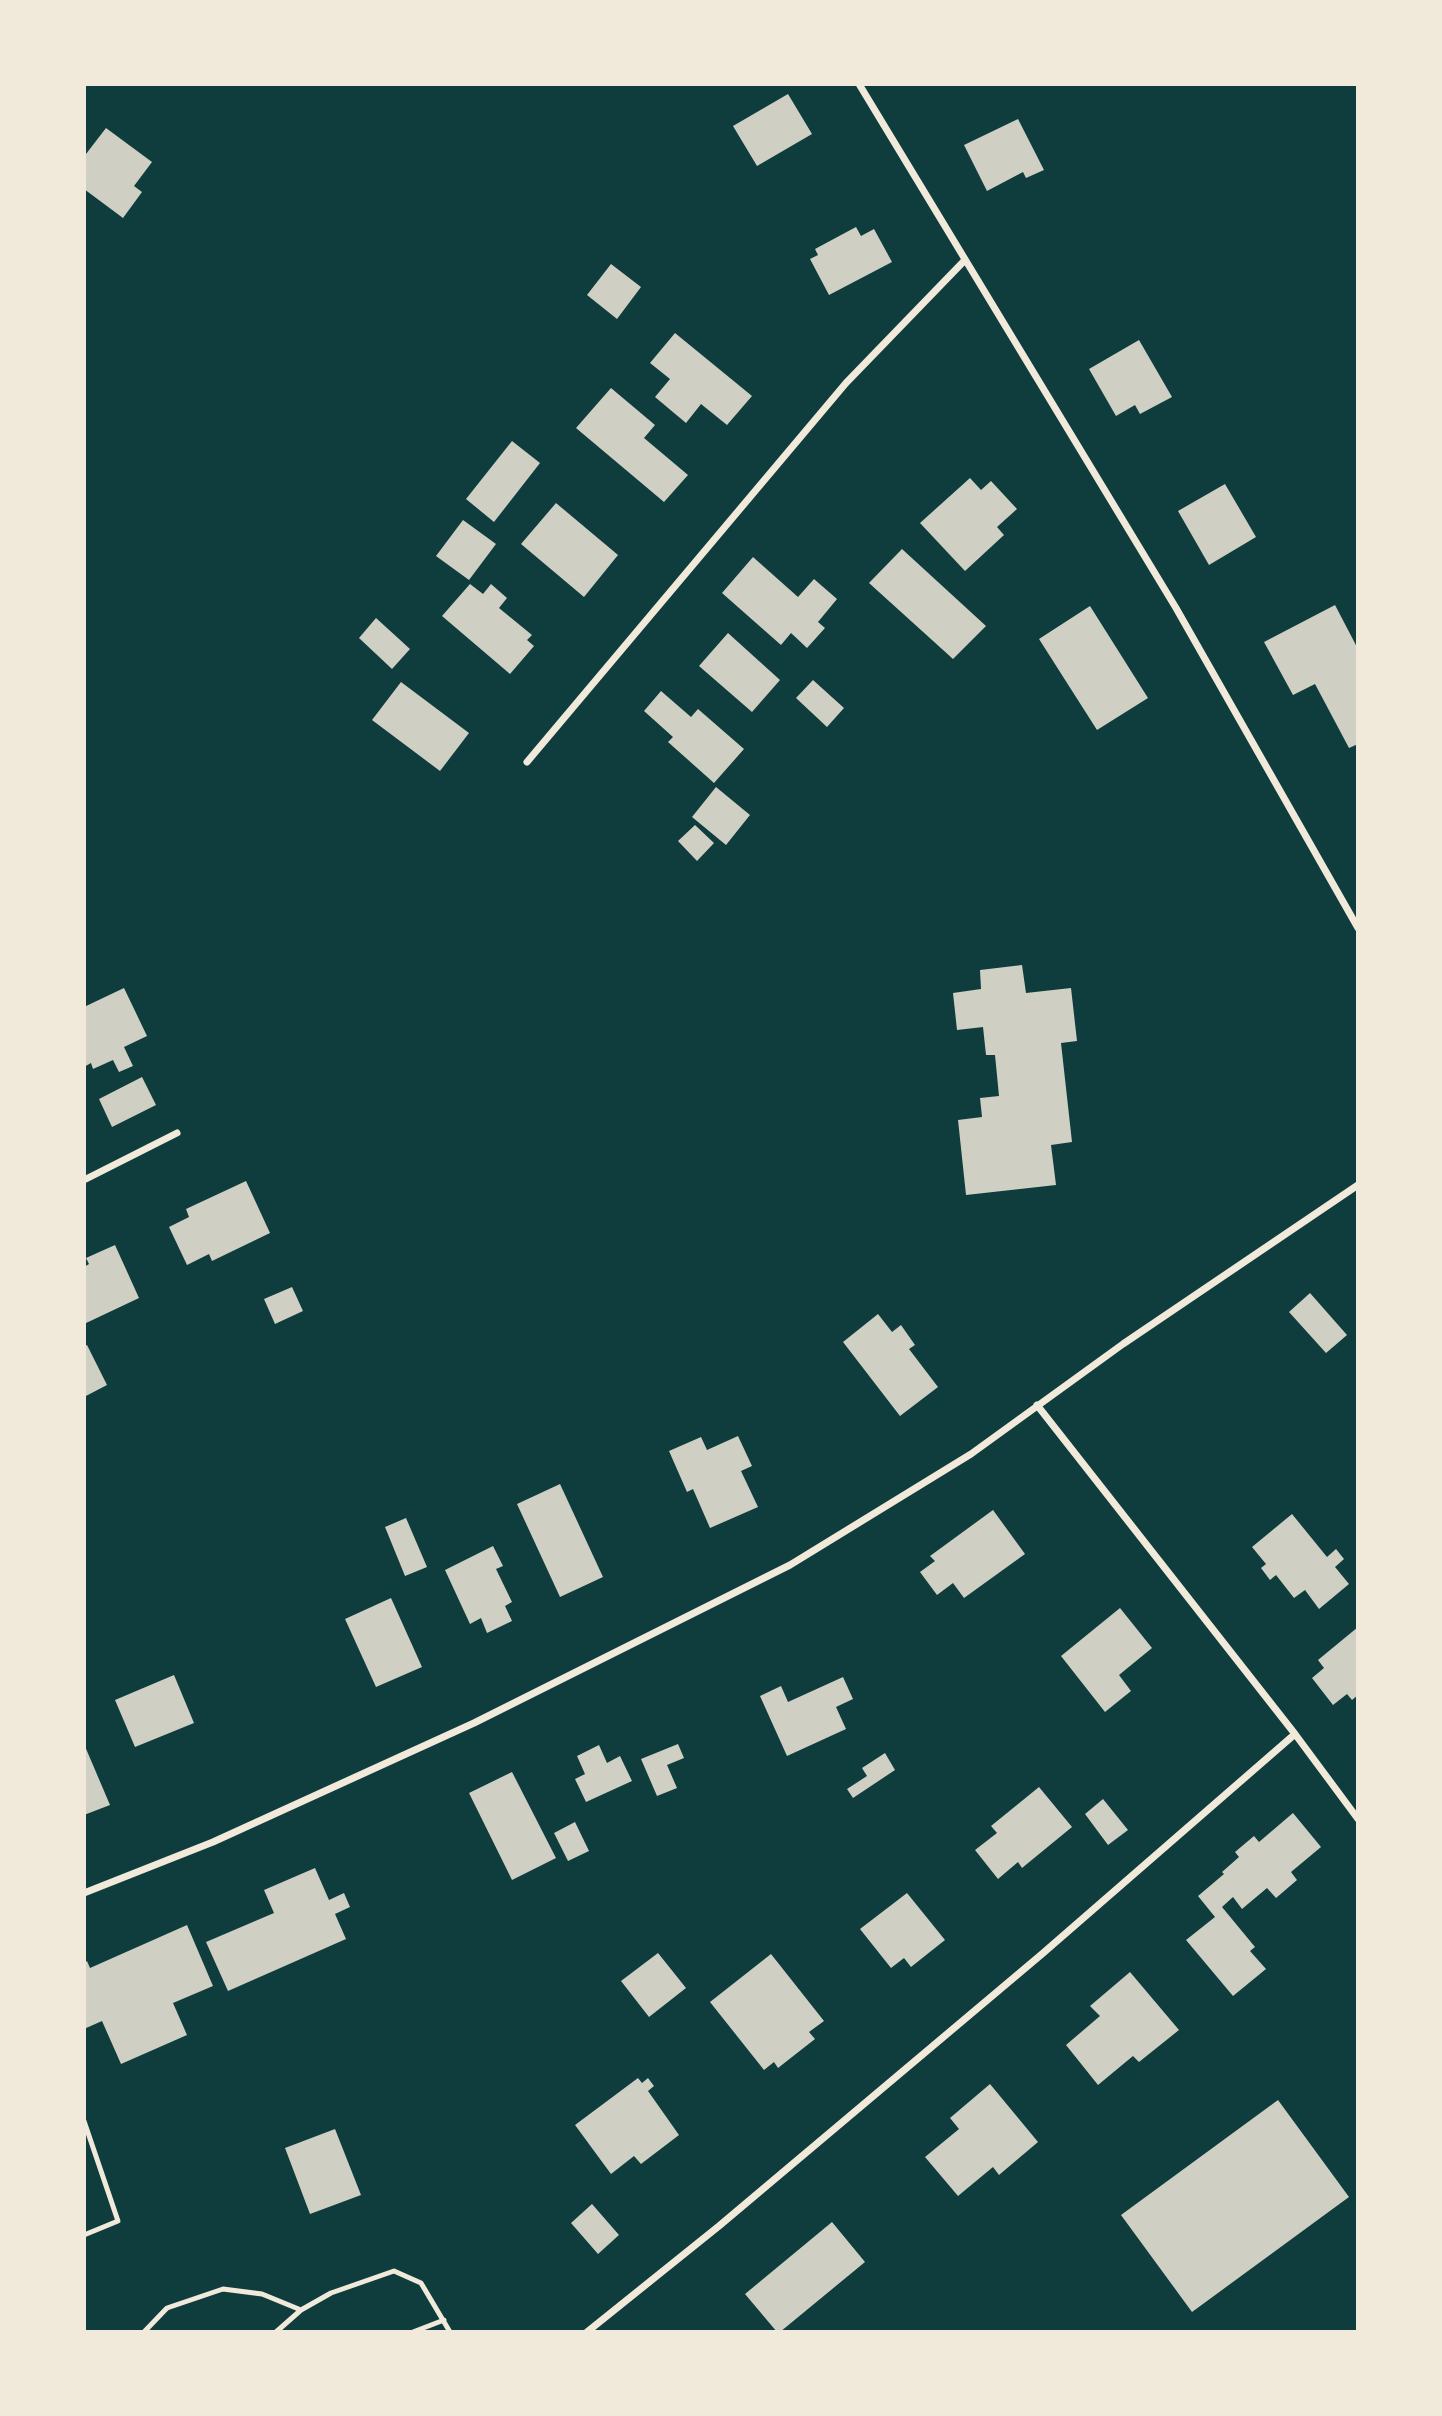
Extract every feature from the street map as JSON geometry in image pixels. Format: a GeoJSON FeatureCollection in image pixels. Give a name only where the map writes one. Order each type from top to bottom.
{"type":"FeatureCollection","features":[{"type":"Feature","properties":{"kind":"street"},"geometry":{"type":"LineString","coordinates":[[859,84],[1176,608],[1358,928]]}},
{"type":"Feature","properties":{"kind":"street"},"geometry":{"type":"LineString","coordinates":[[527,762],[846,383],[965,260]]}},
{"type":"Feature","properties":{"kind":"street"},"geometry":{"type":"LineString","coordinates":[[84,1180],[177,1133]]}},
{"type":"Feature","properties":{"kind":"street"},"geometry":{"type":"LineString","coordinates":[[84,1893],[213,1842],[474,1723],[790,1565],[971,1454],[1223,1275],[1358,1185]]}},
{"type":"Feature","properties":{"kind":"street"},"geometry":{"type":"LineString","coordinates":[[1037,1405],[1295,1734],[1358,1819]]}},
{"type":"Feature","properties":{"kind":"street"},"geometry":{"type":"LineString","coordinates":[[587,2332],[719,2226],[1031,1963],[1295,1734]]}},
{"type":"Feature","properties":{"kind":"lane"},"geometry":{"type":"LineString","coordinates":[[84,2121],[118,2221],[84,2235]]}},
{"type":"Feature","properties":{"kind":"lane"},"geometry":{"type":"LineString","coordinates":[[276,2332],[301,2310],[331,2293],[394,2271],[421,2283],[450,2332]]}},
{"type":"Feature","properties":{"kind":"lane"},"geometry":{"type":"LineString","coordinates":[[144,2332],[167,2308],[223,2289],[262,2294],[301,2310]]}},
{"type":"Feature","properties":{"kind":"lane"},"geometry":{"type":"LineString","coordinates":[[413,2332],[444,2320]]}},
{"type":"Feature","properties":{"kind":"building"},"geometry":{"type":"Polygon","coordinates":[[[788,94],[812,134],[757,166],[733,126],[788,94]]]}},
{"type":"Feature","properties":{"kind":"building"},"geometry":{"type":"Polygon","coordinates":[[[1018,119],[1044,170],[1026,178],[1023,172],[987,191],[964,145],[1018,119]]]}},
{"type":"Feature","properties":{"kind":"building"},"geometry":{"type":"Polygon","coordinates":[[[106,128],[152,162],[134,186],[142,192],[123,218],[84,189],[84,153],[86,154],[106,128]]]}},
{"type":"Feature","properties":{"kind":"building"},"geometry":{"type":"Polygon","coordinates":[[[856,227],[861,236],[874,229],[892,262],[829,295],[810,259],[818,255],[815,249],[856,227]]]}},
{"type":"Feature","properties":{"kind":"building"},"geometry":{"type":"Polygon","coordinates":[[[611,264],[641,287],[617,319],[587,295],[611,264]]]}},
{"type":"Feature","properties":{"kind":"building"},"geometry":{"type":"Polygon","coordinates":[[[675,333],[752,396],[727,425],[701,404],[686,423],[655,397],[670,379],[650,363],[675,333]]]}},
{"type":"Feature","properties":{"kind":"building"},"geometry":{"type":"Polygon","coordinates":[[[1139,340],[1172,397],[1140,414],[1135,405],[1116,416],[1089,369],[1139,340]]]}},
{"type":"Feature","properties":{"kind":"building"},"geometry":{"type":"Polygon","coordinates":[[[611,388],[655,425],[644,438],[688,475],[664,502],[576,428],[611,388]]]}},
{"type":"Feature","properties":{"kind":"building"},"geometry":{"type":"Polygon","coordinates":[[[512,441],[540,463],[494,522],[466,499],[512,441]]]}},
{"type":"Feature","properties":{"kind":"building"},"geometry":{"type":"Polygon","coordinates":[[[970,478],[981,490],[991,481],[1017,509],[997,527],[1004,535],[965,571],[920,523],[970,478]]]}},
{"type":"Feature","properties":{"kind":"building"},"geometry":{"type":"Polygon","coordinates":[[[1225,484],[1256,537],[1209,565],[1178,511],[1225,484]]]}},
{"type":"Feature","properties":{"kind":"building"},"geometry":{"type":"Polygon","coordinates":[[[556,503],[618,555],[584,597],[521,544],[556,503]]]}},
{"type":"Feature","properties":{"kind":"building"},"geometry":{"type":"Polygon","coordinates":[[[463,520],[496,544],[469,580],[436,556],[463,520]]]}},
{"type":"Feature","properties":{"kind":"building"},"geometry":{"type":"Polygon","coordinates":[[[902,549],[986,626],[953,659],[869,583],[902,549]]]}},
{"type":"Feature","properties":{"kind":"building"},"geometry":{"type":"Polygon","coordinates":[[[753,557],[798,597],[814,579],[837,599],[818,622],[825,628],[807,648],[791,633],[781,645],[722,593],[753,557]]]}},
{"type":"Feature","properties":{"kind":"building"},"geometry":{"type":"Polygon","coordinates":[[[470,584],[483,594],[491,584],[507,598],[499,608],[532,635],[527,640],[534,646],[510,674],[442,616],[470,584]]]}},
{"type":"Feature","properties":{"kind":"building"},"geometry":{"type":"Polygon","coordinates":[[[1335,605],[1358,649],[1358,744],[1349,748],[1315,684],[1293,695],[1264,642],[1335,605]]]}},
{"type":"Feature","properties":{"kind":"building"},"geometry":{"type":"Polygon","coordinates":[[[1090,606],[1148,698],[1097,730],[1039,639],[1090,606]]]}},
{"type":"Feature","properties":{"kind":"building"},"geometry":{"type":"Polygon","coordinates":[[[376,618],[410,649],[392,669],[359,638],[376,618]]]}},
{"type":"Feature","properties":{"kind":"building"},"geometry":{"type":"Polygon","coordinates":[[[728,633],[780,680],[752,712],[699,666],[728,633]]]}},
{"type":"Feature","properties":{"kind":"building"},"geometry":{"type":"Polygon","coordinates":[[[813,680],[844,708],[827,727],[796,698],[813,680]]]}},
{"type":"Feature","properties":{"kind":"building"},"geometry":{"type":"Polygon","coordinates":[[[401,682],[469,733],[440,771],[372,720],[401,682]]]}},
{"type":"Feature","properties":{"kind":"building"},"geometry":{"type":"Polygon","coordinates":[[[661,691],[691,717],[698,709],[744,749],[714,783],[668,742],[673,737],[644,711],[661,691]]]}},
{"type":"Feature","properties":{"kind":"building"},"geometry":{"type":"Polygon","coordinates":[[[716,787],[750,815],[726,845],[692,817],[716,787]]]}},
{"type":"Feature","properties":{"kind":"building"},"geometry":{"type":"Polygon","coordinates":[[[695,825],[714,843],[697,861],[678,841],[695,825]]]}},
{"type":"Feature","properties":{"kind":"building"},"geometry":{"type":"Polygon","coordinates":[[[1022,965],[1026,993],[1071,988],[1077,1041],[1061,1043],[1072,1142],[1051,1145],[1056,1185],[966,1195],[958,1120],[982,1117],[980,1098],[999,1096],[995,1055],[986,1055],[983,1027],[957,1030],[953,993],[981,989],[980,970],[1022,965]]]}},
{"type":"Feature","properties":{"kind":"building"},"geometry":{"type":"Polygon","coordinates":[[[124,988],[147,1036],[124,1047],[133,1066],[119,1072],[113,1060],[93,1069],[91,1063],[84,1067],[84,1007],[124,988]]]}},
{"type":"Feature","properties":{"kind":"building"},"geometry":{"type":"Polygon","coordinates":[[[142,1077],[156,1105],[112,1127],[99,1099],[142,1077]]]}},
{"type":"Feature","properties":{"kind":"building"},"geometry":{"type":"Polygon","coordinates":[[[246,1181],[270,1233],[212,1261],[209,1254],[187,1265],[169,1227],[189,1217],[186,1209],[246,1181]]]}},
{"type":"Feature","properties":{"kind":"building"},"geometry":{"type":"Polygon","coordinates":[[[115,1245],[139,1298],[84,1324],[84,1267],[89,1264],[86,1258],[115,1245]]]}},
{"type":"Feature","properties":{"kind":"building"},"geometry":{"type":"Polygon","coordinates":[[[292,1287],[303,1311],[275,1324],[264,1299],[292,1287]]]}},
{"type":"Feature","properties":{"kind":"building"},"geometry":{"type":"Polygon","coordinates":[[[1310,1293],[1347,1335],[1326,1353],[1289,1312],[1310,1293]]]}},
{"type":"Feature","properties":{"kind":"building"},"geometry":{"type":"Polygon","coordinates":[[[878,1314],[892,1332],[901,1325],[915,1345],[909,1349],[938,1387],[900,1416],[843,1342],[878,1314]]]}},
{"type":"Feature","properties":{"kind":"building"},"geometry":{"type":"Polygon","coordinates":[[[87,1345],[107,1385],[84,1397],[84,1346],[87,1345]]]}},
{"type":"Feature","properties":{"kind":"building"},"geometry":{"type":"Polygon","coordinates":[[[738,1436],[752,1466],[741,1471],[758,1507],[710,1528],[693,1489],[687,1492],[669,1451],[701,1437],[707,1450],[738,1436]]]}},
{"type":"Feature","properties":{"kind":"building"},"geometry":{"type":"Polygon","coordinates":[[[560,1484],[603,1577],[560,1597],[517,1504],[560,1484]]]}},
{"type":"Feature","properties":{"kind":"building"},"geometry":{"type":"Polygon","coordinates":[[[993,1510],[1025,1554],[964,1598],[953,1583],[937,1595],[920,1572],[935,1561],[930,1556],[993,1510]]]}},
{"type":"Feature","properties":{"kind":"building"},"geometry":{"type":"Polygon","coordinates":[[[1292,1514],[1327,1557],[1336,1549],[1344,1559],[1335,1567],[1349,1584],[1319,1609],[1305,1590],[1294,1598],[1276,1575],[1270,1580],[1261,1568],[1266,1564],[1252,1547],[1292,1514]]]}},
{"type":"Feature","properties":{"kind":"building"},"geometry":{"type":"Polygon","coordinates":[[[406,1518],[427,1567],[405,1576],[385,1527],[406,1518]]]}},
{"type":"Feature","properties":{"kind":"building"},"geometry":{"type":"Polygon","coordinates":[[[493,1546],[503,1566],[496,1569],[512,1602],[505,1606],[512,1621],[487,1633],[481,1618],[470,1624],[445,1570],[493,1546]]]}},
{"type":"Feature","properties":{"kind":"building"},"geometry":{"type":"Polygon","coordinates":[[[391,1598],[422,1667],[376,1687],[345,1619],[391,1598]]]}},
{"type":"Feature","properties":{"kind":"building"},"geometry":{"type":"Polygon","coordinates":[[[1120,1608],[1152,1648],[1119,1675],[1131,1691],[1105,1712],[1061,1656],[1120,1608]]]}},
{"type":"Feature","properties":{"kind":"building"},"geometry":{"type":"Polygon","coordinates":[[[1358,1627],[1358,1695],[1352,1700],[1347,1694],[1333,1705],[1312,1678],[1324,1668],[1318,1660],[1358,1627]]]}},
{"type":"Feature","properties":{"kind":"building"},"geometry":{"type":"Polygon","coordinates":[[[174,1675],[194,1723],[135,1747],[115,1700],[174,1675]]]}},
{"type":"Feature","properties":{"kind":"building"},"geometry":{"type":"Polygon","coordinates":[[[843,1677],[853,1699],[836,1707],[846,1729],[787,1756],[760,1696],[781,1686],[788,1702],[843,1677]]]}},
{"type":"Feature","properties":{"kind":"building"},"geometry":{"type":"Polygon","coordinates":[[[84,1744],[110,1805],[84,1815],[84,1744]]]}},
{"type":"Feature","properties":{"kind":"building"},"geometry":{"type":"Polygon","coordinates":[[[678,1744],[684,1758],[667,1765],[677,1788],[657,1796],[641,1759],[678,1744]]]}},
{"type":"Feature","properties":{"kind":"building"},"geometry":{"type":"Polygon","coordinates":[[[599,1745],[607,1763],[620,1756],[632,1781],[586,1802],[575,1779],[585,1774],[577,1756],[599,1745]]]}},
{"type":"Feature","properties":{"kind":"building"},"geometry":{"type":"Polygon","coordinates":[[[885,1753],[895,1770],[853,1798],[847,1789],[867,1776],[862,1768],[885,1753]]]}},
{"type":"Feature","properties":{"kind":"building"},"geometry":{"type":"Polygon","coordinates":[[[512,1772],[556,1858],[512,1880],[469,1793],[512,1772]]]}},
{"type":"Feature","properties":{"kind":"building"},"geometry":{"type":"Polygon","coordinates":[[[1039,1787],[1072,1827],[1022,1868],[1018,1862],[998,1879],[975,1850],[997,1833],[991,1826],[1039,1787]]]}},
{"type":"Feature","properties":{"kind":"building"},"geometry":{"type":"Polygon","coordinates":[[[1103,1799],[1128,1830],[1108,1845],[1085,1814],[1103,1799]]]}},
{"type":"Feature","properties":{"kind":"building"},"geometry":{"type":"Polygon","coordinates":[[[1293,1813],[1321,1847],[1291,1872],[1297,1880],[1276,1898],[1267,1888],[1242,1909],[1233,1897],[1222,1907],[1255,1947],[1250,1951],[1266,1969],[1233,1996],[1186,1940],[1215,1917],[1198,1896],[1239,1857],[1235,1852],[1254,1836],[1259,1842],[1293,1813]]]}},
{"type":"Feature","properties":{"kind":"building"},"geometry":{"type":"Polygon","coordinates":[[[575,1822],[589,1851],[568,1861],[554,1833],[575,1822]]]}},
{"type":"Feature","properties":{"kind":"building"},"geometry":{"type":"Polygon","coordinates":[[[315,1868],[329,1900],[344,1893],[350,1907],[335,1914],[346,1939],[228,1991],[206,1942],[274,1913],[264,1890],[315,1868]]]}},
{"type":"Feature","properties":{"kind":"building"},"geometry":{"type":"Polygon","coordinates":[[[907,1893],[945,1940],[911,1967],[904,1958],[891,1968],[860,1929],[907,1893]]]}},
{"type":"Feature","properties":{"kind":"building"},"geometry":{"type":"Polygon","coordinates":[[[187,1925],[213,1986],[173,2003],[187,2035],[121,2064],[102,2021],[84,2029],[84,1963],[87,1961],[90,1968],[187,1925]]]}},
{"type":"Feature","properties":{"kind":"building"},"geometry":{"type":"Polygon","coordinates":[[[658,1953],[686,1988],[649,2017],[621,1981],[658,1953]]]}},
{"type":"Feature","properties":{"kind":"building"},"geometry":{"type":"Polygon","coordinates":[[[771,1954],[824,2021],[809,2032],[815,2039],[778,2068],[774,2062],[764,2070],[710,2002],[771,1954]]]}},
{"type":"Feature","properties":{"kind":"building"},"geometry":{"type":"Polygon","coordinates":[[[1130,1972],[1179,2030],[1139,2062],[1133,2056],[1098,2085],[1066,2045],[1100,2016],[1090,2006],[1130,1972]]]}},
{"type":"Feature","properties":{"kind":"building"},"geometry":{"type":"Polygon","coordinates":[[[638,2078],[642,2083],[648,2078],[654,2086],[648,2091],[679,2135],[641,2164],[634,2156],[611,2174],[575,2125],[638,2078]]]}},
{"type":"Feature","properties":{"kind":"building"},"geometry":{"type":"Polygon","coordinates":[[[990,2084],[1038,2142],[999,2175],[993,2167],[958,2196],[925,2157],[959,2129],[950,2118],[990,2084]]]}},
{"type":"Feature","properties":{"kind":"building"},"geometry":{"type":"Polygon","coordinates":[[[1278,2100],[1349,2197],[1192,2312],[1121,2215],[1278,2100]]]}},
{"type":"Feature","properties":{"kind":"building"},"geometry":{"type":"Polygon","coordinates":[[[335,2129],[361,2195],[310,2214],[285,2148],[335,2129]]]}},
{"type":"Feature","properties":{"kind":"building"},"geometry":{"type":"Polygon","coordinates":[[[592,2204],[619,2235],[598,2254],[571,2223],[592,2204]]]}},
{"type":"Feature","properties":{"kind":"building"},"geometry":{"type":"Polygon","coordinates":[[[832,2222],[865,2262],[777,2332],[745,2294],[832,2222]]]}}]}
